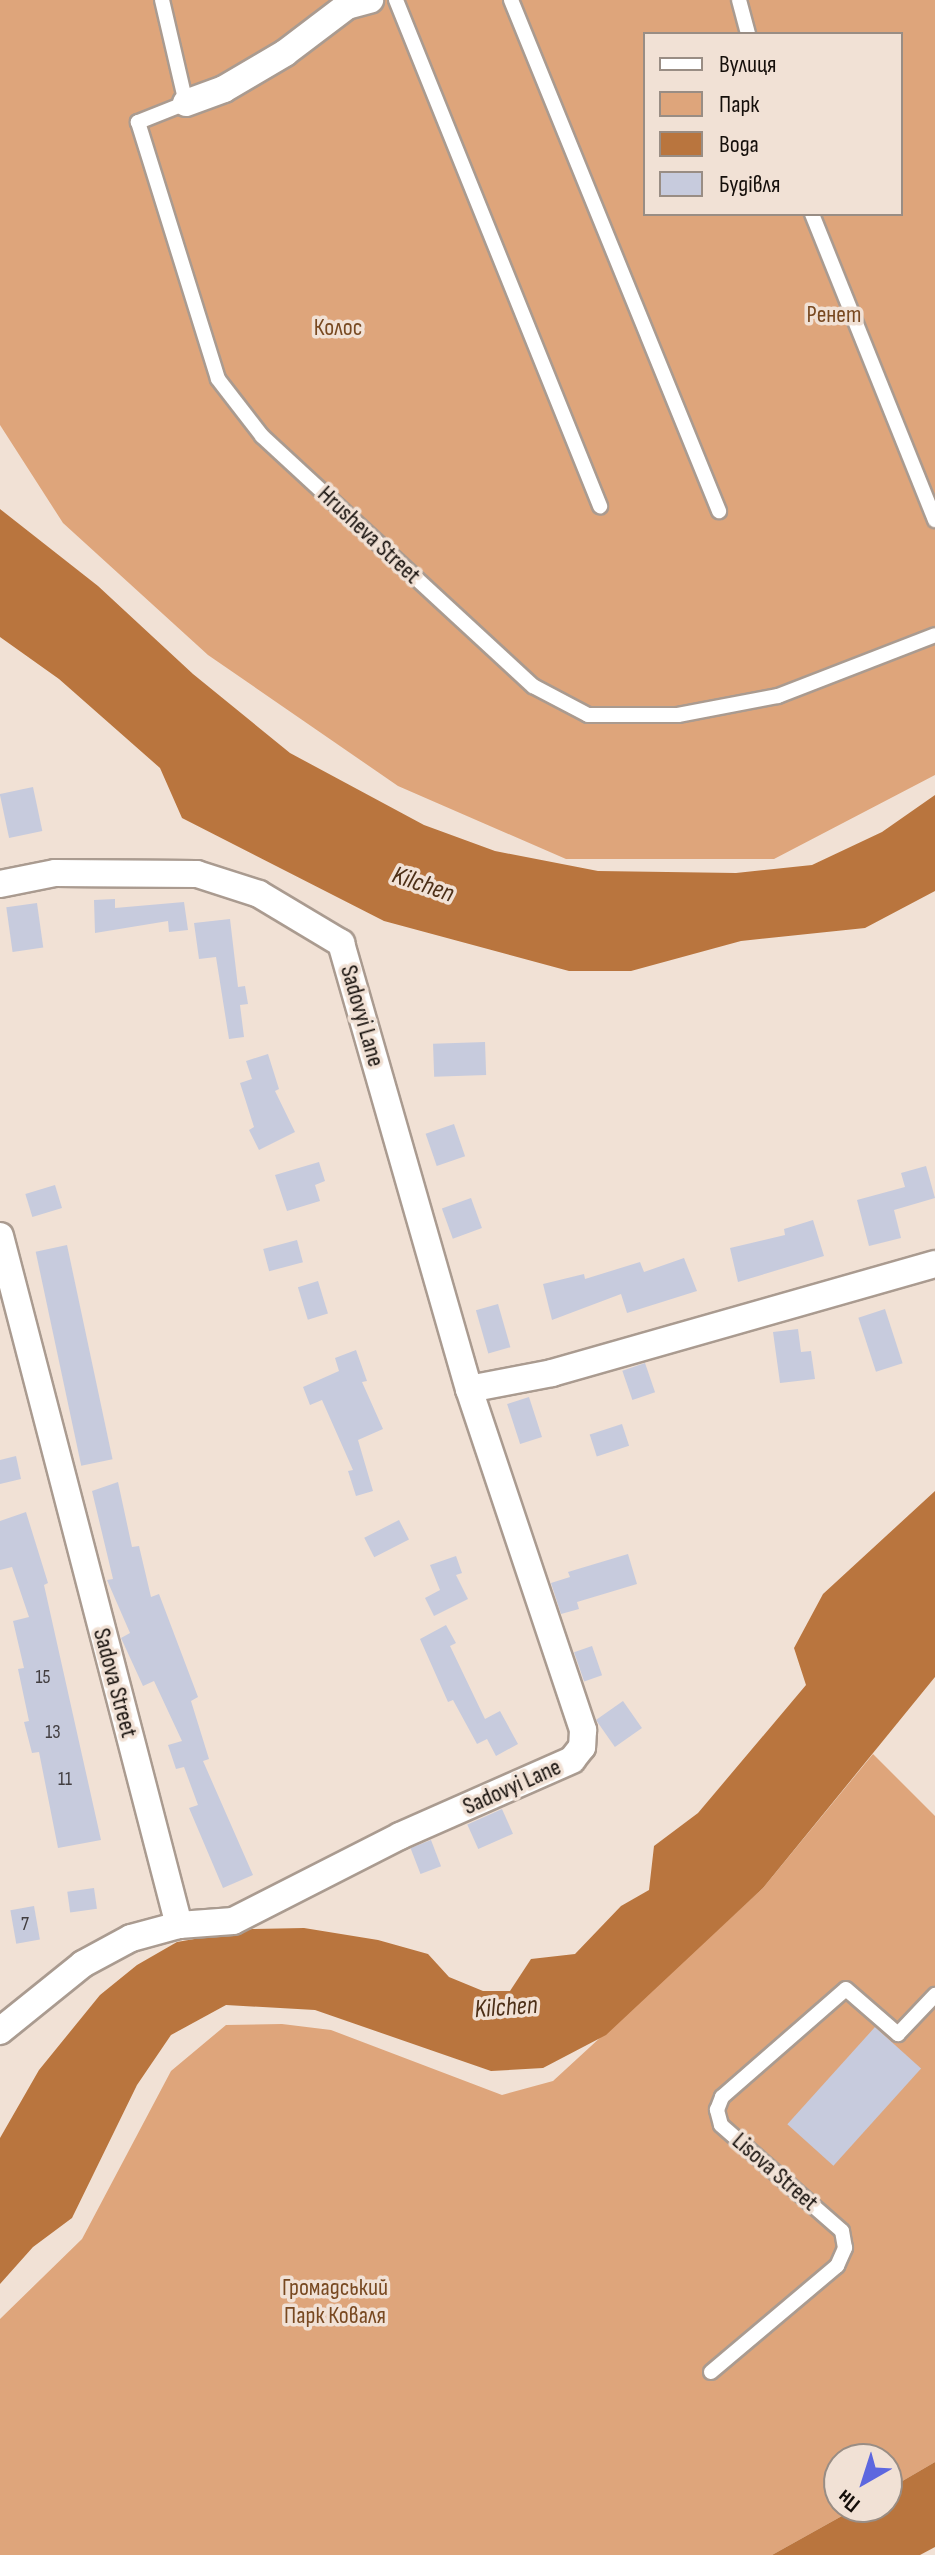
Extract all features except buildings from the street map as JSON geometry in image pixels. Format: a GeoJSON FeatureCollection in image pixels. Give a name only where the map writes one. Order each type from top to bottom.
{"type":"FeatureCollection","features":[{"type":"Feature","properties":{"kind":"street"},"geometry":{"type":"LineString","coordinates":[[186,103],[224,89],[347,6],[370,0]]}},
{"type":"Feature","properties":{"kind":"street","name":"Sadovyi Lane"},"geometry":{"type":"LineString","coordinates":[[0,884],[55,873],[197,874],[259,894],[341,943],[469,1389],[583,1730],[582,1747],[572,1760],[400,1836],[233,1921],[179,1925]]}},
{"type":"Feature","properties":{"kind":"street","name":"Sadova Street"},"geometry":{"type":"LineString","coordinates":[[0,1236],[179,1925]]}},
{"type":"Feature","properties":{"kind":"street"},"geometry":{"type":"LineString","coordinates":[[469,1389],[552,1373],[935,1264]]}},
{"type":"Feature","properties":{"kind":"street"},"geometry":{"type":"LineString","coordinates":[[0,2031],[83,1964],[131,1938],[179,1925]]}},
{"type":"Feature","properties":{"kind":"lane"},"geometry":{"type":"LineString","coordinates":[[162,0],[186,103]]}},
{"type":"Feature","properties":{"kind":"lane"},"geometry":{"type":"LineString","coordinates":[[396,0],[600,506]]}},
{"type":"Feature","properties":{"kind":"lane"},"geometry":{"type":"LineString","coordinates":[[511,0],[719,511]]}},
{"type":"Feature","properties":{"kind":"lane"},"geometry":{"type":"LineString","coordinates":[[739,0],[747,32]]}},
{"type":"Feature","properties":{"kind":"lane","name":"Hrusheva Street"},"geometry":{"type":"LineString","coordinates":[[186,103],[138,122],[218,379],[262,436],[533,686],[588,715],[678,715],[778,696],[935,635]]}},
{"type":"Feature","properties":{"kind":"lane"},"geometry":{"type":"LineString","coordinates":[[813,216],[935,520]]}},
{"type":"Feature","properties":{"kind":"lane","name":"Lisova Street"},"geometry":{"type":"LineString","coordinates":[[711,2372],[837,2266],[845,2248],[842,2231],[721,2125],[717,2110],[722,2097],[846,1989],[898,2034],[935,1995]]}},
{"type":"Feature","properties":{"kind":"green space","name":"Колос"},"geometry":{"type":"Polygon","coordinates":[[[0,0],[935,0],[935,775],[774,859],[566,859],[398,786],[208,655],[63,523],[0,425],[0,0]]]}},
{"type":"Feature","properties":{"kind":"green space","name":"Громадський Парк Коваля"},"geometry":{"type":"Polygon","coordinates":[[[873,1754],[935,1816],[935,2462],[903,2481],[903,2443],[823,2443],[823,2523],[829,2523],[772,2555],[0,2555],[0,2319],[82,2239],[171,2071],[226,2025],[282,2024],[331,2030],[502,2095],[553,2081],[763,1888],[873,1754]]]}},
{"type":"Feature","properties":{"kind":"water","name":"Kilchen"},"geometry":{"type":"Polygon","coordinates":[[[0,509],[98,586],[193,674],[290,753],[424,825],[495,851],[598,871],[736,873],[812,865],[882,832],[935,795],[935,891],[865,928],[741,941],[631,971],[569,971],[384,921],[182,818],[160,768],[59,679],[0,637],[0,509]]]}},
{"type":"Feature","properties":{"kind":"water","name":"Kilchen"},"geometry":{"type":"Polygon","coordinates":[[[935,1491],[935,1677],[763,1888],[606,2035],[543,2068],[491,2071],[315,2010],[226,2005],[171,2035],[137,2085],[72,2218],[33,2247],[0,2284],[0,2138],[39,2070],[100,1995],[137,1965],[177,1942],[252,1929],[304,1928],[378,1940],[428,1954],[449,1977],[483,1991],[510,1991],[531,1959],[575,1954],[621,1906],[649,1890],[654,1846],[698,1813],[806,1685],[794,1648],[823,1594],[935,1491]]]}},
{"type":"Feature","properties":{"kind":"water"},"geometry":{"type":"Polygon","coordinates":[[[935,2462],[935,2547],[920,2555],[772,2555],[829,2523],[903,2523],[903,2481],[935,2462]]]}},
{"type":"Feature","properties":{"kind":"park label","name":"Ренет"},"geometry":{"type":"Point","coordinates":[834,315]}}]}
